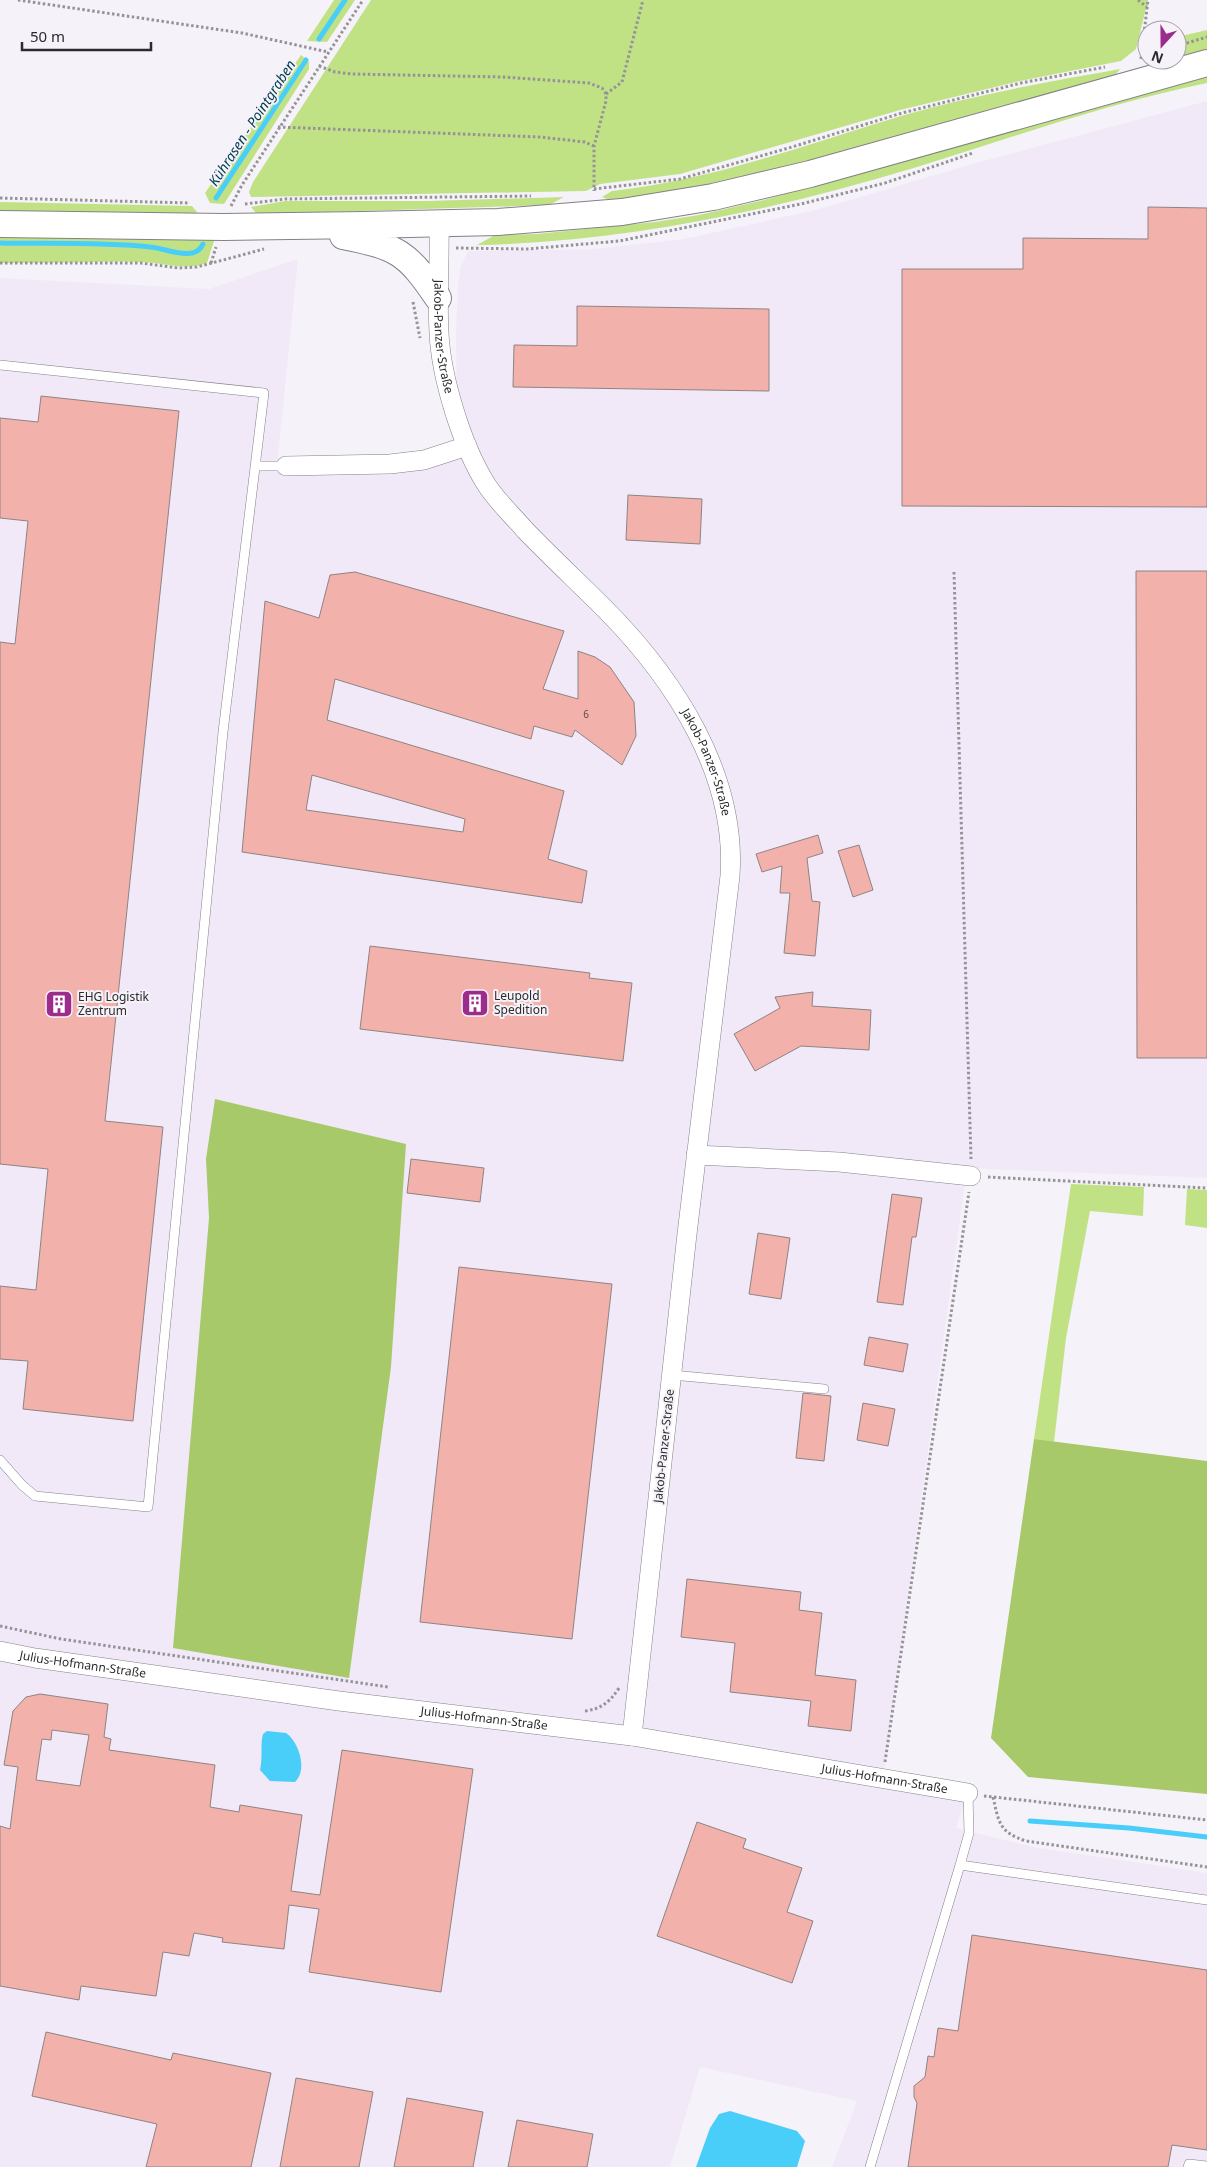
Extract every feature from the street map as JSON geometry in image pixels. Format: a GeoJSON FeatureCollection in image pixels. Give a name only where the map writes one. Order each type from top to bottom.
{"type":"FeatureCollection","features":[{"type":"Feature","properties":{"kind":"street"},"geometry":{"type":"LineString","coordinates":[[0,224],[224,227],[498,222],[594,202],[694,201],[810,174],[1207,63]]}},
{"type":"Feature","properties":{"kind":"street","name":"Jakob-Panzer-Straße"},"geometry":{"type":"LineString","coordinates":[[438,223],[426,299],[439,335],[445,371],[457,418],[467,446],[486,484],[511,515],[606,611],[645,654],[691,720],[714,772],[730,833],[732,857],[696,1155],[632,1736]]}},
{"type":"Feature","properties":{"kind":"street"},"geometry":{"type":"LineString","coordinates":[[294,226],[389,246],[406,257],[419,270],[426,299]]}},
{"type":"Feature","properties":{"kind":"street"},"geometry":{"type":"LineString","coordinates":[[286,466],[390,464],[424,460],[467,446]]}},
{"type":"Feature","properties":{"kind":"street"},"geometry":{"type":"LineString","coordinates":[[696,1155],[839,1162],[971,1176]]}},
{"type":"Feature","properties":{"kind":"street","name":"Julius-Hofmann-Straße"},"geometry":{"type":"LineString","coordinates":[[0,1651],[35,1658],[339,1701],[632,1736],[968,1793]]}},
{"type":"Feature","properties":{"kind":"lane"},"geometry":{"type":"LineString","coordinates":[[0,365],[264,393],[223,732],[148,1507],[35,1496],[22,1485],[0,1460]]}},
{"type":"Feature","properties":{"kind":"lane"},"geometry":{"type":"LineString","coordinates":[[255,466],[286,466]]}},
{"type":"Feature","properties":{"kind":"lane"},"geometry":{"type":"LineString","coordinates":[[672,1376],[824,1389]]}},
{"type":"Feature","properties":{"kind":"lane"},"geometry":{"type":"LineString","coordinates":[[870,2167],[960,1865],[968,1833],[968,1793]]}},
{"type":"Feature","properties":{"kind":"lane"},"geometry":{"type":"LineString","coordinates":[[960,1865],[1207,1900]]}},
{"type":"Feature","properties":{"kind":"lane"},"geometry":{"type":"LineString","coordinates":[[1188,2167],[1189,2164],[1207,2166]]}},
{"type":"Feature","properties":{"kind":"path"},"geometry":{"type":"LineString","coordinates":[[18,0],[242,32],[328,52]]}},
{"type":"Feature","properties":{"kind":"path"},"geometry":{"type":"LineString","coordinates":[[363,0],[278,127],[242,185],[230,209],[250,203],[285,199],[535,196]]}},
{"type":"Feature","properties":{"kind":"path"},"geometry":{"type":"LineString","coordinates":[[606,94],[622,82],[643,0]]}},
{"type":"Feature","properties":{"kind":"path"},"geometry":{"type":"LineString","coordinates":[[1138,0],[1147,7]]}},
{"type":"Feature","properties":{"kind":"path"},"geometry":{"type":"LineString","coordinates":[[1146,20],[1148,0]]}},
{"type":"Feature","properties":{"kind":"path"},"geometry":{"type":"LineString","coordinates":[[1187,43],[1207,37]]}},
{"type":"Feature","properties":{"kind":"path"},"geometry":{"type":"LineString","coordinates":[[319,66],[335,72],[352,74],[503,77],[588,83],[602,88],[606,94],[606,101],[594,146],[594,202],[792,147],[902,113],[1021,83],[1113,66]]}},
{"type":"Feature","properties":{"kind":"path"},"geometry":{"type":"LineString","coordinates":[[1138,81],[1140,70]]}},
{"type":"Feature","properties":{"kind":"path"},"geometry":{"type":"LineString","coordinates":[[278,127],[540,137],[585,142],[594,146]]}},
{"type":"Feature","properties":{"kind":"path"},"geometry":{"type":"LineString","coordinates":[[0,198],[191,204]]}},
{"type":"Feature","properties":{"kind":"path"},"geometry":{"type":"LineString","coordinates":[[0,263],[141,263],[178,268],[197,267],[272,247]]}},
{"type":"Feature","properties":{"kind":"path"},"geometry":{"type":"LineString","coordinates":[[421,345],[426,299]]}},
{"type":"Feature","properties":{"kind":"path"},"geometry":{"type":"LineString","coordinates":[[971,1176],[1207,1188]]}},
{"type":"Feature","properties":{"kind":"path"},"geometry":{"type":"LineString","coordinates":[[0,1626],[80,1642],[392,1688]]}},
{"type":"Feature","properties":{"kind":"path"},"geometry":{"type":"LineString","coordinates":[[578,1712],[596,1709],[607,1704],[615,1694],[621,1681]]}},
{"type":"Feature","properties":{"kind":"path"},"geometry":{"type":"LineString","coordinates":[[968,1793],[1207,1820]]}},
{"type":"Feature","properties":{"kind":"path"},"geometry":{"type":"LineString","coordinates":[[993,1797],[999,1822],[1009,1835],[1026,1841],[1207,1867]]}},
{"type":"Feature","properties":{"kind":"shaded area"},"geometry":{"type":"Polygon","coordinates":[[[1207,101],[1207,1178],[967,1168],[883,1778],[967,1794],[956,1828],[1033,1847],[1207,1873],[1207,2167],[832,2167],[857,2101],[700,2067],[670,2167],[0,2167],[0,278],[209,289],[298,259],[277,466],[391,465],[469,446],[457,417],[456,334],[458,283],[461,266],[468,251],[596,249],[684,239],[816,210],[976,163],[1207,101]]]}},
{"type":"Feature","properties":{"kind":"green space"},"geometry":{"type":"Polygon","coordinates":[[[334,0],[355,0],[327,42],[307,41],[334,0]]]}},
{"type":"Feature","properties":{"kind":"green space"},"geometry":{"type":"Polygon","coordinates":[[[371,0],[1148,0],[1143,20],[1137,20],[1136,49],[1121,61],[1020,81],[900,110],[680,174],[600,184],[586,191],[251,197],[249,192],[253,182],[371,0]]]}},
{"type":"Feature","properties":{"kind":"green space"},"geometry":{"type":"Polygon","coordinates":[[[1207,30],[1207,52],[1187,57],[1187,35],[1207,30]]]}},
{"type":"Feature","properties":{"kind":"green space"},"geometry":{"type":"Polygon","coordinates":[[[301,55],[309,62],[309,69],[224,204],[210,203],[205,193],[301,55]]]}},
{"type":"Feature","properties":{"kind":"green space"},"geometry":{"type":"Polygon","coordinates":[[[1120,69],[1113,78],[864,150],[738,180],[610,200],[602,197],[612,191],[686,179],[722,170],[794,150],[901,116],[983,95],[1120,69]]]}},
{"type":"Feature","properties":{"kind":"green space"},"geometry":{"type":"Polygon","coordinates":[[[1207,72],[1207,83],[1097,110],[863,183],[755,210],[700,221],[589,238],[477,245],[495,235],[536,234],[655,222],[699,215],[764,200],[1207,72]]]}},
{"type":"Feature","properties":{"kind":"green space"},"geometry":{"type":"Polygon","coordinates":[[[564,197],[549,205],[263,214],[256,213],[251,207],[285,201],[427,201],[564,197]]]}},
{"type":"Feature","properties":{"kind":"green space"},"geometry":{"type":"Polygon","coordinates":[[[0,202],[192,206],[197,212],[190,218],[0,218],[0,202]]]}},
{"type":"Feature","properties":{"kind":"green space"},"geometry":{"type":"Polygon","coordinates":[[[0,231],[215,238],[207,263],[191,266],[143,262],[0,263],[0,231]]]}},
{"type":"Feature","properties":{"kind":"green space"},"geometry":{"type":"Polygon","coordinates":[[[215,1099],[406,1144],[391,1367],[349,1678],[173,1648],[209,1218],[206,1159],[215,1099]]]}},
{"type":"Feature","properties":{"kind":"green space"},"geometry":{"type":"Polygon","coordinates":[[[1071,1184],[1144,1187],[1143,1216],[1090,1211],[1066,1338],[1054,1442],[1034,1439],[1071,1184]]]}},
{"type":"Feature","properties":{"kind":"green space"},"geometry":{"type":"Polygon","coordinates":[[[1187,1189],[1207,1190],[1207,1228],[1185,1225],[1187,1189]]]}},
{"type":"Feature","properties":{"kind":"green space"},"geometry":{"type":"Polygon","coordinates":[[[1034,1439],[1207,1461],[1207,1794],[1028,1777],[991,1738],[1034,1439]]]}},
{"type":"Feature","properties":{"kind":"water"},"geometry":{"type":"Polygon","coordinates":[[[267,1731],[286,1733],[295,1743],[300,1756],[301,1771],[295,1782],[270,1781],[260,1770],[262,1738],[263,1734],[267,1731]]]}},
{"type":"Feature","properties":{"kind":"water"},"geometry":{"type":"Polygon","coordinates":[[[730,2111],[797,2131],[805,2141],[797,2167],[696,2167],[710,2128],[719,2114],[730,2111]]]}},
{"type":"Feature","properties":{"kind":"building"},"geometry":{"type":"Polygon","coordinates":[[[1148,207],[1207,208],[1207,507],[902,506],[902,269],[1023,269],[1023,238],[1148,239],[1148,207]]]}},
{"type":"Feature","properties":{"kind":"building"},"geometry":{"type":"Polygon","coordinates":[[[577,306],[769,309],[769,391],[513,387],[514,345],[577,346],[577,306]]]}},
{"type":"Feature","properties":{"kind":"building"},"geometry":{"type":"Polygon","coordinates":[[[41,396],[179,411],[105,1121],[163,1127],[133,1421],[23,1409],[28,1361],[0,1359],[0,1286],[36,1290],[48,1169],[0,1164],[0,642],[15,644],[28,521],[0,518],[0,418],[38,422],[41,396]]]}},
{"type":"Feature","properties":{"kind":"building"},"geometry":{"type":"Polygon","coordinates":[[[628,495],[702,499],[700,544],[626,540],[628,495]]]}},
{"type":"Feature","properties":{"kind":"building"},"geometry":{"type":"Polygon","coordinates":[[[1136,571],[1207,571],[1207,1058],[1137,1058],[1136,571]]]}},
{"type":"Feature","properties":{"kind":"building"},"geometry":{"type":"Polygon","coordinates":[[[355,572],[564,631],[543,689],[578,699],[578,651],[595,657],[610,667],[634,702],[636,736],[622,765],[575,730],[572,737],[534,726],[531,739],[335,679],[327,720],[564,791],[548,859],[587,871],[582,903],[242,852],[265,601],[319,618],[330,575],[355,572]],[[312,775],[306,810],[463,832],[465,819],[312,775]]]}},
{"type":"Feature","properties":{"kind":"building"},"geometry":{"type":"Polygon","coordinates":[[[818,835],[823,853],[807,858],[812,901],[820,902],[815,956],[784,953],[790,893],[780,893],[782,866],[762,872],[756,854],[818,835]]]}},
{"type":"Feature","properties":{"kind":"building"},"geometry":{"type":"Polygon","coordinates":[[[859,845],[873,890],[853,897],[838,851],[859,845]]]}},
{"type":"Feature","properties":{"kind":"building","name":"Leupold Spedition"},"geometry":{"type":"Polygon","coordinates":[[[370,946],[590,973],[589,978],[632,983],[623,1061],[360,1029],[370,946]]]}},
{"type":"Feature","properties":{"kind":"building"},"geometry":{"type":"Polygon","coordinates":[[[813,992],[812,1006],[871,1010],[869,1050],[801,1046],[755,1071],[734,1034],[780,1008],[775,997],[813,992]]]}},
{"type":"Feature","properties":{"kind":"building"},"geometry":{"type":"Polygon","coordinates":[[[411,1159],[484,1168],[480,1202],[407,1193],[411,1159]]]}},
{"type":"Feature","properties":{"kind":"building"},"geometry":{"type":"Polygon","coordinates":[[[892,1194],[922,1198],[916,1237],[912,1237],[903,1305],[877,1302],[892,1194]]]}},
{"type":"Feature","properties":{"kind":"building"},"geometry":{"type":"Polygon","coordinates":[[[758,1233],[790,1238],[781,1299],[749,1294],[758,1233]]]}},
{"type":"Feature","properties":{"kind":"building"},"geometry":{"type":"Polygon","coordinates":[[[459,1267],[612,1284],[572,1639],[420,1622],[459,1267]]]}},
{"type":"Feature","properties":{"kind":"building"},"geometry":{"type":"Polygon","coordinates":[[[869,1337],[908,1344],[903,1372],[864,1365],[869,1337]]]}},
{"type":"Feature","properties":{"kind":"building"},"geometry":{"type":"Polygon","coordinates":[[[803,1393],[831,1396],[824,1461],[796,1458],[803,1393]]]}},
{"type":"Feature","properties":{"kind":"building"},"geometry":{"type":"Polygon","coordinates":[[[863,1403],[895,1409],[888,1446],[857,1440],[863,1403]]]}},
{"type":"Feature","properties":{"kind":"building"},"geometry":{"type":"Polygon","coordinates":[[[687,1579],[801,1592],[799,1610],[822,1613],[815,1675],[856,1680],[851,1731],[808,1726],[811,1701],[730,1692],[735,1643],[681,1637],[687,1579]]]}},
{"type":"Feature","properties":{"kind":"building"},"geometry":{"type":"Polygon","coordinates":[[[40,1694],[108,1704],[104,1737],[111,1739],[109,1750],[215,1765],[210,1807],[239,1812],[240,1805],[302,1815],[291,1891],[320,1895],[342,1750],[473,1769],[441,1992],[309,1972],[319,1909],[289,1905],[284,1949],[222,1942],[223,1938],[194,1933],[189,1956],[163,1952],[156,1996],[81,1986],[79,2000],[0,1986],[0,1826],[10,1829],[18,1767],[4,1765],[13,1711],[26,1697],[40,1694]],[[52,1730],[51,1740],[42,1739],[36,1780],[80,1786],[89,1735],[52,1730]]]}},
{"type":"Feature","properties":{"kind":"building"},"geometry":{"type":"Polygon","coordinates":[[[697,1822],[746,1839],[743,1848],[802,1868],[787,1912],[813,1921],[792,1983],[657,1936],[697,1822]]]}},
{"type":"Feature","properties":{"kind":"building"},"geometry":{"type":"Polygon","coordinates":[[[972,1935],[1207,1970],[1207,2150],[1172,2145],[1168,2167],[908,2167],[917,2103],[914,2097],[914,2086],[925,2077],[928,2056],[934,2057],[938,2028],[958,2031],[972,1935]]]}},
{"type":"Feature","properties":{"kind":"building"},"geometry":{"type":"Polygon","coordinates":[[[46,2032],[171,2060],[173,2053],[271,2073],[251,2167],[146,2167],[157,2124],[32,2096],[46,2032]]]}},
{"type":"Feature","properties":{"kind":"building"},"geometry":{"type":"Polygon","coordinates":[[[296,2078],[373,2092],[359,2167],[280,2167],[296,2078]]]}},
{"type":"Feature","properties":{"kind":"building"},"geometry":{"type":"Polygon","coordinates":[[[407,2098],[483,2112],[473,2167],[394,2167],[407,2098]]]}},
{"type":"Feature","properties":{"kind":"building"},"geometry":{"type":"Polygon","coordinates":[[[517,2120],[593,2134],[587,2167],[508,2167],[517,2120]]]}},
{"type":"Feature","properties":{"kind":"waterway","name":"Kührasen - Pointgraben"},"geometry":{"type":"LineString","coordinates":[[319,39],[345,0]]}},
{"type":"Feature","properties":{"kind":"waterway","name":"Kührasen - Pointgraben"},"geometry":{"type":"LineString","coordinates":[[216,198],[306,60]]}},
{"type":"Feature","properties":{"kind":"waterway"},"geometry":{"type":"LineString","coordinates":[[0,243],[132,245],[187,254],[199,250],[203,244]]}},
{"type":"Feature","properties":{"kind":"waterway"},"geometry":{"type":"LineString","coordinates":[[1030,1821],[1129,1828],[1207,1837]]}},
{"type":"Feature","properties":{"kind":"place","name":"Leupold Spedition"},"geometry":{"type":"Point","coordinates":[475,1003]}},
{"type":"Feature","properties":{"kind":"place","name":"EHG Logistik Zentrum"},"geometry":{"type":"Point","coordinates":[59,1004]}}]}
